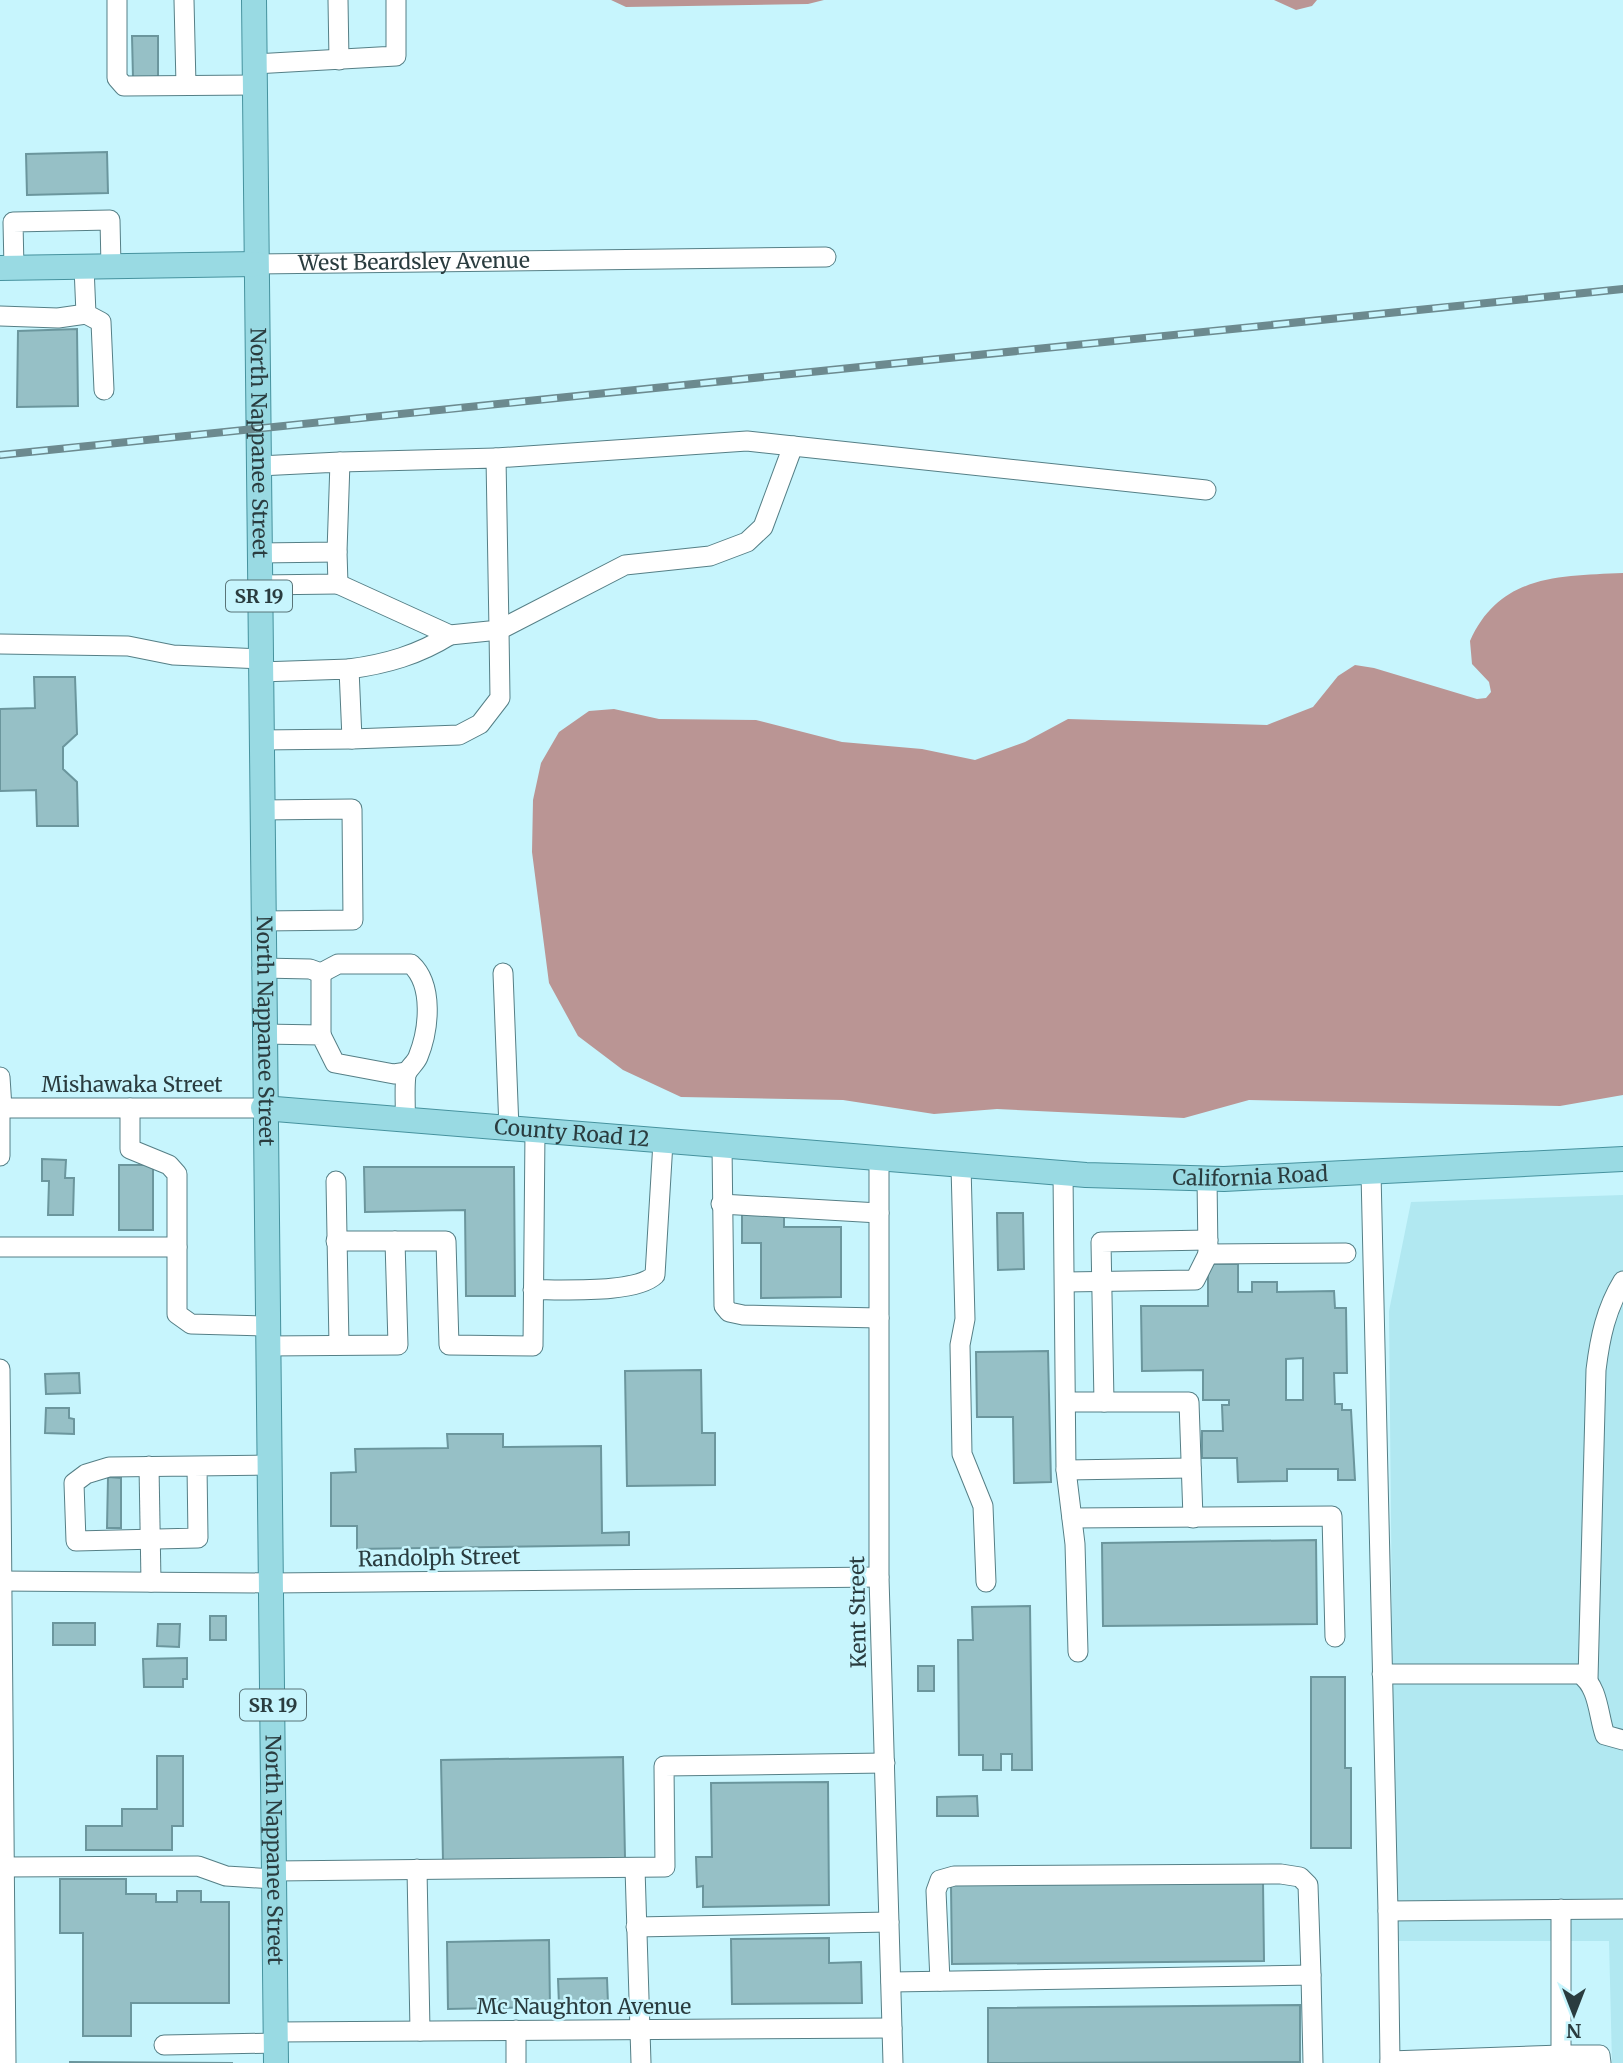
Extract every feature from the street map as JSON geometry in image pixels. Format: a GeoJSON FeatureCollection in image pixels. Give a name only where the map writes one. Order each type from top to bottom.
{"type":"FeatureCollection","features":[{"type":"Feature","properties":{"kind":"main road","name":"North Nappanee Street"},"geometry":{"type":"LineString","coordinates":[[254,0],[262,1034],[276,2046]]}},
{"type":"Feature","properties":{"kind":"main road","name":"West Beardsley Avenue"},"geometry":{"type":"LineString","coordinates":[[7,268],[256,264]]}},
{"type":"Feature","properties":{"kind":"main road","name":"County Road 12"},"geometry":{"type":"LineString","coordinates":[[263,1108],[879,1160]]}},
{"type":"Feature","properties":{"kind":"main road","name":"California Road"},"geometry":{"type":"LineString","coordinates":[[879,1160],[1063,1174],[1207,1178],[1371,1173],[1623,1159]]}},
{"type":"Feature","properties":{"kind":"street"},"geometry":{"type":"LineString","coordinates":[[117,0],[117,78],[124,86],[186,85],[339,60],[396,57],[396,0]]}},
{"type":"Feature","properties":{"kind":"street"},"geometry":{"type":"LineString","coordinates":[[184,0],[186,85]]}},
{"type":"Feature","properties":{"kind":"street"},"geometry":{"type":"LineString","coordinates":[[338,0],[339,60]]}},
{"type":"Feature","properties":{"kind":"street"},"geometry":{"type":"LineString","coordinates":[[7,268],[13,222],[110,220],[111,267]]}},
{"type":"Feature","properties":{"kind":"street","name":"West Beardsley Avenue"},"geometry":{"type":"LineString","coordinates":[[256,264],[826,257]]}},
{"type":"Feature","properties":{"kind":"street"},"geometry":{"type":"LineString","coordinates":[[84,267],[86,314]]}},
{"type":"Feature","properties":{"kind":"street"},"geometry":{"type":"LineString","coordinates":[[0,316],[58,318],[86,314],[101,322],[104,390]]}},
{"type":"Feature","properties":{"kind":"street"},"geometry":{"type":"LineString","coordinates":[[259,466],[496,458],[747,441],[1206,490]]}},
{"type":"Feature","properties":{"kind":"street"},"geometry":{"type":"LineString","coordinates":[[0,645],[128,646],[173,655],[260,665],[349,669],[377,665],[424,651],[450,635],[499,630],[625,565],[710,556],[747,542],[763,527],[793,446]]}},
{"type":"Feature","properties":{"kind":"street"},"geometry":{"type":"LineString","coordinates":[[260,740],[459,735],[480,723],[500,698],[496,458]]}},
{"type":"Feature","properties":{"kind":"street"},"geometry":{"type":"LineString","coordinates":[[338,584],[340,462]]}},
{"type":"Feature","properties":{"kind":"street"},"geometry":{"type":"LineString","coordinates":[[258,553],[337,552]]}},
{"type":"Feature","properties":{"kind":"street"},"geometry":{"type":"LineString","coordinates":[[259,586],[338,584],[450,635]]}},
{"type":"Feature","properties":{"kind":"street"},"geometry":{"type":"LineString","coordinates":[[349,669],[352,739]]}},
{"type":"Feature","properties":{"kind":"street"},"geometry":{"type":"LineString","coordinates":[[261,810],[352,809],[353,920],[262,921]]}},
{"type":"Feature","properties":{"kind":"street"},"geometry":{"type":"LineString","coordinates":[[262,968],[310,969],[321,973],[338,964],[411,964],[420,972],[425,983],[426,1033],[417,1060],[407,1072],[405,1120]]}},
{"type":"Feature","properties":{"kind":"street"},"geometry":{"type":"LineString","coordinates":[[321,973],[321,1035],[335,1063],[394,1074],[407,1072]]}},
{"type":"Feature","properties":{"kind":"street"},"geometry":{"type":"LineString","coordinates":[[503,973],[509,1129]]}},
{"type":"Feature","properties":{"kind":"street"},"geometry":{"type":"LineString","coordinates":[[262,1034],[321,1035]]}},
{"type":"Feature","properties":{"kind":"street"},"geometry":{"type":"LineString","coordinates":[[0,1077],[0,1156]]}},
{"type":"Feature","properties":{"kind":"street","name":"Mishawaka Street"},"geometry":{"type":"LineString","coordinates":[[1,1108],[263,1108]]}},
{"type":"Feature","properties":{"kind":"street"},"geometry":{"type":"LineString","coordinates":[[131,1108],[130,1149],[169,1165],[177,1174],[177,1314],[182,1320],[191,1324],[339,1345],[398,1345],[395,1241]]}},
{"type":"Feature","properties":{"kind":"street"},"geometry":{"type":"LineString","coordinates":[[336,1241],[446,1241],[449,1345],[533,1346],[535,1131]]}},
{"type":"Feature","properties":{"kind":"street"},"geometry":{"type":"LineString","coordinates":[[533,1290],[614,1287],[642,1283],[656,1275],[663,1142]]}},
{"type":"Feature","properties":{"kind":"street"},"geometry":{"type":"LineString","coordinates":[[722,1146],[722,1293],[724,1306],[729,1312],[879,1318]]}},
{"type":"Feature","properties":{"kind":"street","name":"Kent Street"},"geometry":{"type":"LineString","coordinates":[[879,1160],[879,1577],[893,2063]]}},
{"type":"Feature","properties":{"kind":"street"},"geometry":{"type":"LineString","coordinates":[[961,1166],[965,1320],[960,1345],[962,1454],[983,1506],[986,1582]]}},
{"type":"Feature","properties":{"kind":"street"},"geometry":{"type":"LineString","coordinates":[[1371,1173],[1390,2062],[1600,2055],[1601,2063]]}},
{"type":"Feature","properties":{"kind":"street"},"geometry":{"type":"LineString","coordinates":[[1063,1174],[1066,1470],[1072,1518],[1078,1652]]}},
{"type":"Feature","properties":{"kind":"street"},"geometry":{"type":"LineString","coordinates":[[1065,1282],[1195,1280],[1208,1247],[1207,1178]]}},
{"type":"Feature","properties":{"kind":"street"},"geometry":{"type":"LineString","coordinates":[[336,1181],[339,1345]]}},
{"type":"Feature","properties":{"kind":"street"},"geometry":{"type":"LineString","coordinates":[[721,1203],[879,1213]]}},
{"type":"Feature","properties":{"kind":"street"},"geometry":{"type":"LineString","coordinates":[[1104,1402],[1101,1242],[1346,1252]]}},
{"type":"Feature","properties":{"kind":"street"},"geometry":{"type":"LineString","coordinates":[[0,1247],[177,1247]]}},
{"type":"Feature","properties":{"kind":"street"},"geometry":{"type":"LineString","coordinates":[[1623,1281],[1611,1303],[1600,1334],[1596,1370],[1588,1679],[1605,1735],[1623,1740]]}},
{"type":"Feature","properties":{"kind":"street"},"geometry":{"type":"LineString","coordinates":[[0,1369],[6,2063]]}},
{"type":"Feature","properties":{"kind":"street"},"geometry":{"type":"LineString","coordinates":[[1066,1402],[1189,1402],[1193,1517]]}},
{"type":"Feature","properties":{"kind":"street"},"geometry":{"type":"LineString","coordinates":[[197,1465],[198,1538],[76,1541],[74,1483],[86,1475],[109,1467],[197,1465],[269,1465]]}},
{"type":"Feature","properties":{"kind":"street"},"geometry":{"type":"LineString","coordinates":[[149,1466],[151,1582]]}},
{"type":"Feature","properties":{"kind":"street"},"geometry":{"type":"LineString","coordinates":[[1066,1470],[1191,1468]]}},
{"type":"Feature","properties":{"kind":"street"},"geometry":{"type":"LineString","coordinates":[[1072,1518],[1332,1516],[1335,1637]]}},
{"type":"Feature","properties":{"kind":"street","name":"Randolph Street"},"geometry":{"type":"LineString","coordinates":[[1,1581],[271,1583],[879,1577]]}},
{"type":"Feature","properties":{"kind":"street"},"geometry":{"type":"LineString","coordinates":[[1382,1674],[1562,1673],[1580,1674],[1588,1679]]}},
{"type":"Feature","properties":{"kind":"street"},"geometry":{"type":"LineString","coordinates":[[4,1867],[198,1866],[226,1876],[417,1869],[665,1867],[664,1766],[886,1763]]}},
{"type":"Feature","properties":{"kind":"street"},"geometry":{"type":"LineString","coordinates":[[635,1868],[641,2063]]}},
{"type":"Feature","properties":{"kind":"street"},"geometry":{"type":"LineString","coordinates":[[417,1869],[419,2031]]}},
{"type":"Feature","properties":{"kind":"street"},"geometry":{"type":"LineString","coordinates":[[940,1981],[936,1891],[940,1880],[954,1876],[1222,1874],[1300,1877],[1308,1885],[1313,2063]]}},
{"type":"Feature","properties":{"kind":"street"},"geometry":{"type":"LineString","coordinates":[[1561,1909],[1561,2055]]}},
{"type":"Feature","properties":{"kind":"street"},"geometry":{"type":"LineString","coordinates":[[1388,1911],[1623,1909]]}},
{"type":"Feature","properties":{"kind":"street"},"geometry":{"type":"LineString","coordinates":[[636,1927],[889,1922]]}},
{"type":"Feature","properties":{"kind":"street"},"geometry":{"type":"LineString","coordinates":[[891,1982],[1311,1975]]}},
{"type":"Feature","properties":{"kind":"street","name":"Mc Naughton Avenue"},"geometry":{"type":"LineString","coordinates":[[164,2045],[276,2046],[419,2031],[892,2028]]}},
{"type":"Feature","properties":{"kind":"street"},"geometry":{"type":"LineString","coordinates":[[516,2030],[516,2063]]}},
{"type":"Feature","properties":{"kind":"shaded area"},"geometry":{"type":"Polygon","coordinates":[[[611,0],[824,0],[808,4],[626,7],[611,0]]]}},
{"type":"Feature","properties":{"kind":"shaded area"},"geometry":{"type":"Polygon","coordinates":[[[1274,0],[1317,0],[1312,6],[1296,10],[1274,0]]]}},
{"type":"Feature","properties":{"kind":"shaded area"},"geometry":{"type":"Polygon","coordinates":[[[1623,573],[1623,1095],[1560,1106],[1249,1100],[1184,1118],[997,1109],[934,1114],[843,1100],[681,1097],[623,1070],[578,1036],[549,983],[532,852],[533,800],[541,763],[559,732],[589,711],[614,709],[659,719],[756,720],[842,742],[922,749],[975,760],[1025,742],[1068,719],[1267,725],[1313,707],[1338,676],[1355,665],[1374,668],[1477,699],[1486,698],[1491,692],[1489,682],[1472,664],[1470,641],[1483,619],[1498,603],[1515,591],[1534,583],[1577,575],[1623,573]]]}},
{"type":"Feature","properties":{"kind":"shaded area"},"geometry":{"type":"Polygon","coordinates":[[[1623,1195],[1623,2063],[1612,2063],[1609,1941],[1395,1941],[1389,1311],[1411,1202],[1623,1195]]]}},
{"type":"Feature","properties":{"kind":"building"},"geometry":{"type":"Polygon","coordinates":[[[132,36],[158,36],[158,78],[133,78],[132,36]]]}},
{"type":"Feature","properties":{"kind":"building"},"geometry":{"type":"Polygon","coordinates":[[[107,152],[108,193],[27,195],[26,154],[107,152]]]}},
{"type":"Feature","properties":{"kind":"building"},"geometry":{"type":"Polygon","coordinates":[[[77,329],[78,406],[17,407],[18,331],[77,329]]]}},
{"type":"Feature","properties":{"kind":"building"},"geometry":{"type":"Polygon","coordinates":[[[34,677],[75,677],[77,734],[63,747],[63,769],[77,782],[78,826],[37,826],[36,790],[0,791],[0,709],[35,708],[34,677]]]}},
{"type":"Feature","properties":{"kind":"building"},"geometry":{"type":"Polygon","coordinates":[[[42,1159],[66,1160],[65,1178],[74,1178],[73,1215],[48,1215],[49,1181],[42,1181],[42,1159]]]}},
{"type":"Feature","properties":{"kind":"building"},"geometry":{"type":"Polygon","coordinates":[[[119,1165],[153,1165],[153,1230],[119,1230],[119,1165]]]}},
{"type":"Feature","properties":{"kind":"building"},"geometry":{"type":"Polygon","coordinates":[[[364,1167],[514,1167],[515,1296],[466,1296],[465,1210],[365,1212],[364,1167]]]}},
{"type":"Feature","properties":{"kind":"building"},"geometry":{"type":"Polygon","coordinates":[[[784,1209],[784,1227],[841,1227],[841,1297],[761,1298],[761,1243],[742,1243],[742,1210],[784,1209]]]}},
{"type":"Feature","properties":{"kind":"building"},"geometry":{"type":"Polygon","coordinates":[[[997,1213],[1023,1213],[1024,1269],[998,1270],[997,1213]]]}},
{"type":"Feature","properties":{"kind":"building"},"geometry":{"type":"Polygon","coordinates":[[[1208,1264],[1238,1264],[1238,1292],[1252,1292],[1252,1282],[1277,1282],[1277,1292],[1334,1291],[1335,1308],[1346,1308],[1347,1373],[1334,1373],[1335,1404],[1342,1404],[1342,1410],[1351,1410],[1355,1480],[1338,1480],[1338,1469],[1287,1469],[1287,1481],[1238,1482],[1237,1458],[1202,1458],[1202,1431],[1223,1431],[1222,1405],[1229,1405],[1229,1400],[1203,1400],[1203,1370],[1142,1371],[1141,1306],[1208,1306],[1208,1264]],[[1303,1358],[1286,1359],[1286,1400],[1303,1400],[1303,1358]]]}},
{"type":"Feature","properties":{"kind":"building"},"geometry":{"type":"Polygon","coordinates":[[[1048,1351],[1051,1482],[1014,1483],[1013,1417],[977,1417],[976,1352],[1048,1351]]]}},
{"type":"Feature","properties":{"kind":"building"},"geometry":{"type":"Polygon","coordinates":[[[701,1370],[702,1433],[715,1433],[715,1485],[627,1486],[625,1371],[701,1370]]]}},
{"type":"Feature","properties":{"kind":"building"},"geometry":{"type":"Polygon","coordinates":[[[79,1373],[80,1393],[46,1394],[45,1374],[79,1373]]]}},
{"type":"Feature","properties":{"kind":"building"},"geometry":{"type":"Polygon","coordinates":[[[46,1408],[69,1408],[69,1418],[74,1419],[74,1434],[45,1433],[46,1408]]]}},
{"type":"Feature","properties":{"kind":"building"},"geometry":{"type":"Polygon","coordinates":[[[447,1434],[503,1434],[503,1447],[601,1446],[602,1533],[629,1532],[629,1545],[357,1549],[357,1526],[331,1526],[331,1473],[356,1472],[355,1449],[448,1448],[447,1434]]]}},
{"type":"Feature","properties":{"kind":"building"},"geometry":{"type":"Polygon","coordinates":[[[108,1477],[121,1478],[121,1528],[107,1528],[108,1477]]]}},
{"type":"Feature","properties":{"kind":"building"},"geometry":{"type":"Polygon","coordinates":[[[1316,1540],[1317,1624],[1103,1626],[1102,1543],[1316,1540]]]}},
{"type":"Feature","properties":{"kind":"building"},"geometry":{"type":"Polygon","coordinates":[[[1030,1606],[1032,1770],[1012,1770],[1012,1754],[1001,1754],[1001,1770],[983,1770],[983,1755],[959,1755],[958,1640],[973,1640],[972,1607],[1030,1606]]]}},
{"type":"Feature","properties":{"kind":"building"},"geometry":{"type":"Polygon","coordinates":[[[210,1616],[226,1616],[226,1640],[210,1640],[210,1616]]]}},
{"type":"Feature","properties":{"kind":"building"},"geometry":{"type":"Polygon","coordinates":[[[53,1623],[95,1623],[95,1645],[53,1645],[53,1623]]]}},
{"type":"Feature","properties":{"kind":"building"},"geometry":{"type":"Polygon","coordinates":[[[158,1624],[180,1624],[179,1647],[157,1646],[158,1624]]]}},
{"type":"Feature","properties":{"kind":"building"},"geometry":{"type":"Polygon","coordinates":[[[187,1658],[187,1679],[183,1679],[183,1687],[144,1687],[143,1659],[187,1658]]]}},
{"type":"Feature","properties":{"kind":"building"},"geometry":{"type":"Polygon","coordinates":[[[918,1666],[934,1666],[934,1691],[918,1691],[918,1666]]]}},
{"type":"Feature","properties":{"kind":"building"},"geometry":{"type":"Polygon","coordinates":[[[1311,1677],[1345,1677],[1345,1768],[1351,1768],[1351,1848],[1311,1848],[1311,1677]]]}},
{"type":"Feature","properties":{"kind":"building"},"geometry":{"type":"Polygon","coordinates":[[[157,1756],[183,1756],[183,1826],[172,1826],[172,1850],[86,1850],[86,1826],[122,1826],[122,1809],[157,1809],[157,1756]]]}},
{"type":"Feature","properties":{"kind":"building"},"geometry":{"type":"Polygon","coordinates":[[[623,1757],[625,1858],[443,1861],[441,1760],[623,1757]]]}},
{"type":"Feature","properties":{"kind":"building"},"geometry":{"type":"Polygon","coordinates":[[[828,1782],[829,1905],[703,1907],[703,1886],[697,1887],[696,1857],[712,1857],[711,1783],[828,1782]]]}},
{"type":"Feature","properties":{"kind":"building"},"geometry":{"type":"Polygon","coordinates":[[[977,1796],[978,1816],[937,1816],[937,1797],[977,1796]]]}},
{"type":"Feature","properties":{"kind":"building"},"geometry":{"type":"Polygon","coordinates":[[[60,1879],[126,1879],[126,1894],[156,1894],[156,1902],[177,1902],[177,1891],[201,1891],[201,1902],[229,1902],[229,2003],[131,2003],[131,2036],[83,2036],[83,1933],[60,1933],[60,1879]]]}},
{"type":"Feature","properties":{"kind":"building"},"geometry":{"type":"Polygon","coordinates":[[[1263,1882],[1264,1961],[952,1964],[951,1885],[1263,1882]]]}},
{"type":"Feature","properties":{"kind":"building"},"geometry":{"type":"Polygon","coordinates":[[[829,1938],[829,1963],[861,1962],[862,2003],[732,2004],[731,1939],[829,1938]]]}},
{"type":"Feature","properties":{"kind":"building"},"geometry":{"type":"Polygon","coordinates":[[[549,1940],[550,2007],[448,2009],[447,1942],[549,1940]]]}},
{"type":"Feature","properties":{"kind":"building"},"geometry":{"type":"Polygon","coordinates":[[[607,1978],[608,2004],[559,2005],[558,1979],[607,1978]]]}},
{"type":"Feature","properties":{"kind":"building"},"geometry":{"type":"Polygon","coordinates":[[[1300,2005],[1300,2062],[988,2063],[988,2008],[1300,2005]]]}},
{"type":"Feature","properties":{"kind":"building"},"geometry":{"type":"Polygon","coordinates":[[[70,2062],[233,2063],[70,2063],[70,2062]]]}},
{"type":"Feature","properties":{"kind":"railway"},"geometry":{"type":"LineString","coordinates":[[0,455],[1623,289]]}}]}
